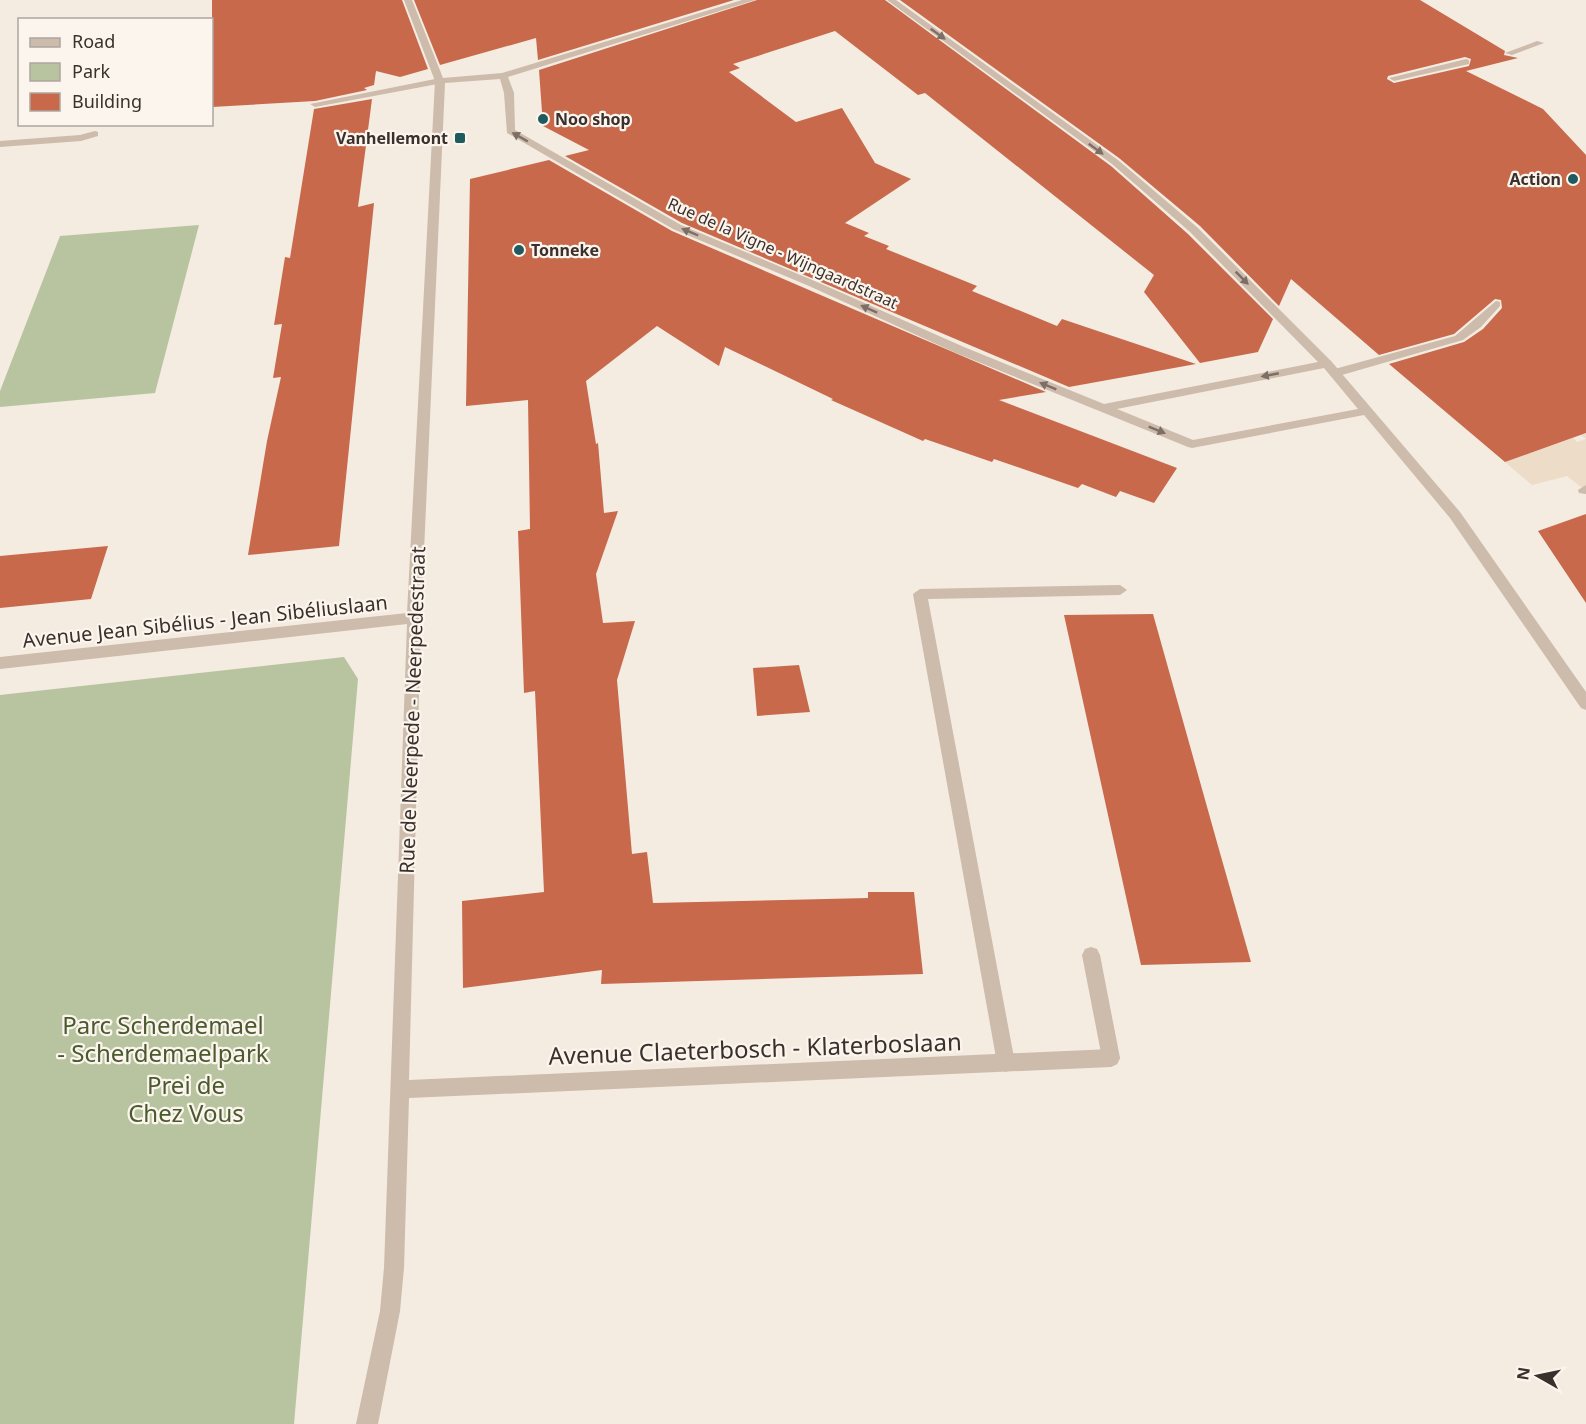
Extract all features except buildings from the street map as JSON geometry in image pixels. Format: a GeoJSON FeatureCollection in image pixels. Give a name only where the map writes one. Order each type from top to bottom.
{"type":"FeatureCollection","features":[{"type":"Feature","properties":{"kind":"street","name":"Rue de Neerpede - Neerpedestraat"},"geometry":{"type":"LineString","coordinates":[[367,1424],[390,1311],[400,1089],[414,618],[439,151],[440,81],[408,0]]}},
{"type":"Feature","properties":{"kind":"street"},"geometry":{"type":"LineString","coordinates":[[315,104],[440,81],[503,76],[751,0]]}},
{"type":"Feature","properties":{"kind":"street"},"geometry":{"type":"LineString","coordinates":[[891,0],[1115,162],[1194,230],[1331,368],[1455,515],[1586,704]]}},
{"type":"Feature","properties":{"kind":"street"},"geometry":{"type":"LineString","coordinates":[[1509,53],[1540,43]]}},
{"type":"Feature","properties":{"kind":"street"},"geometry":{"type":"LineString","coordinates":[[1394,78],[1466,62]]}},
{"type":"Feature","properties":{"kind":"street","name":"Rue de la Vigne - Wijngaardstraat"},"geometry":{"type":"LineString","coordinates":[[503,76],[509,93],[510,131],[677,227],[813,284],[960,350],[1103,408]]}},
{"type":"Feature","properties":{"kind":"street"},"geometry":{"type":"LineString","coordinates":[[0,144],[81,138],[95,134]]}},
{"type":"Feature","properties":{"kind":"street"},"geometry":{"type":"LineString","coordinates":[[1103,408],[1331,368],[1459,338],[1477,325],[1496,304]]}},
{"type":"Feature","properties":{"kind":"street"},"geometry":{"type":"LineString","coordinates":[[1103,408],[1192,444],[1366,411]]}},
{"type":"Feature","properties":{"kind":"street"},"geometry":{"type":"LineString","coordinates":[[1006,1064],[920,594],[1120,590]]}},
{"type":"Feature","properties":{"kind":"street","name":"Avenue Jean Sibélius - Jean Sibéliuslaan"},"geometry":{"type":"LineString","coordinates":[[0,663],[414,618]]}},
{"type":"Feature","properties":{"kind":"street","name":"Avenue Claeterbosch - Klaterboslaan"},"geometry":{"type":"LineString","coordinates":[[400,1089],[1111,1058],[1091,955]]}},
{"type":"Feature","properties":{"kind":"green space"},"geometry":{"type":"Polygon","coordinates":[[[199,225],[155,393],[0,407],[0,391],[60,236],[199,225]]]}},
{"type":"Feature","properties":{"kind":"green space","name":"Parc Scherdemael - Scherdemaelpark"},"geometry":{"type":"Polygon","coordinates":[[[344,657],[358,679],[294,1424],[0,1424],[0,695],[344,657]]]}},
{"type":"Feature","properties":{"kind":"shaded area"},"geometry":{"type":"Polygon","coordinates":[[[1573,438],[1577,442],[1586,439],[1586,491],[1567,476],[1532,485],[1505,462],[1573,438]]]}},
{"type":"Feature","properties":{"kind":"place","name":"Noo shop"},"geometry":{"type":"Point","coordinates":[543,119]}},
{"type":"Feature","properties":{"kind":"place","name":"Vanhellemont"},"geometry":{"type":"Point","coordinates":[460,138]}},
{"type":"Feature","properties":{"kind":"place","name":"Action"},"geometry":{"type":"Point","coordinates":[1573,179]}},
{"type":"Feature","properties":{"kind":"place","name":"Tonneke"},"geometry":{"type":"Point","coordinates":[519,250]}},
{"type":"Feature","properties":{"kind":"park label","name":"Prei de Chez Vous"},"geometry":{"type":"Point","coordinates":[186,1098]}}]}
